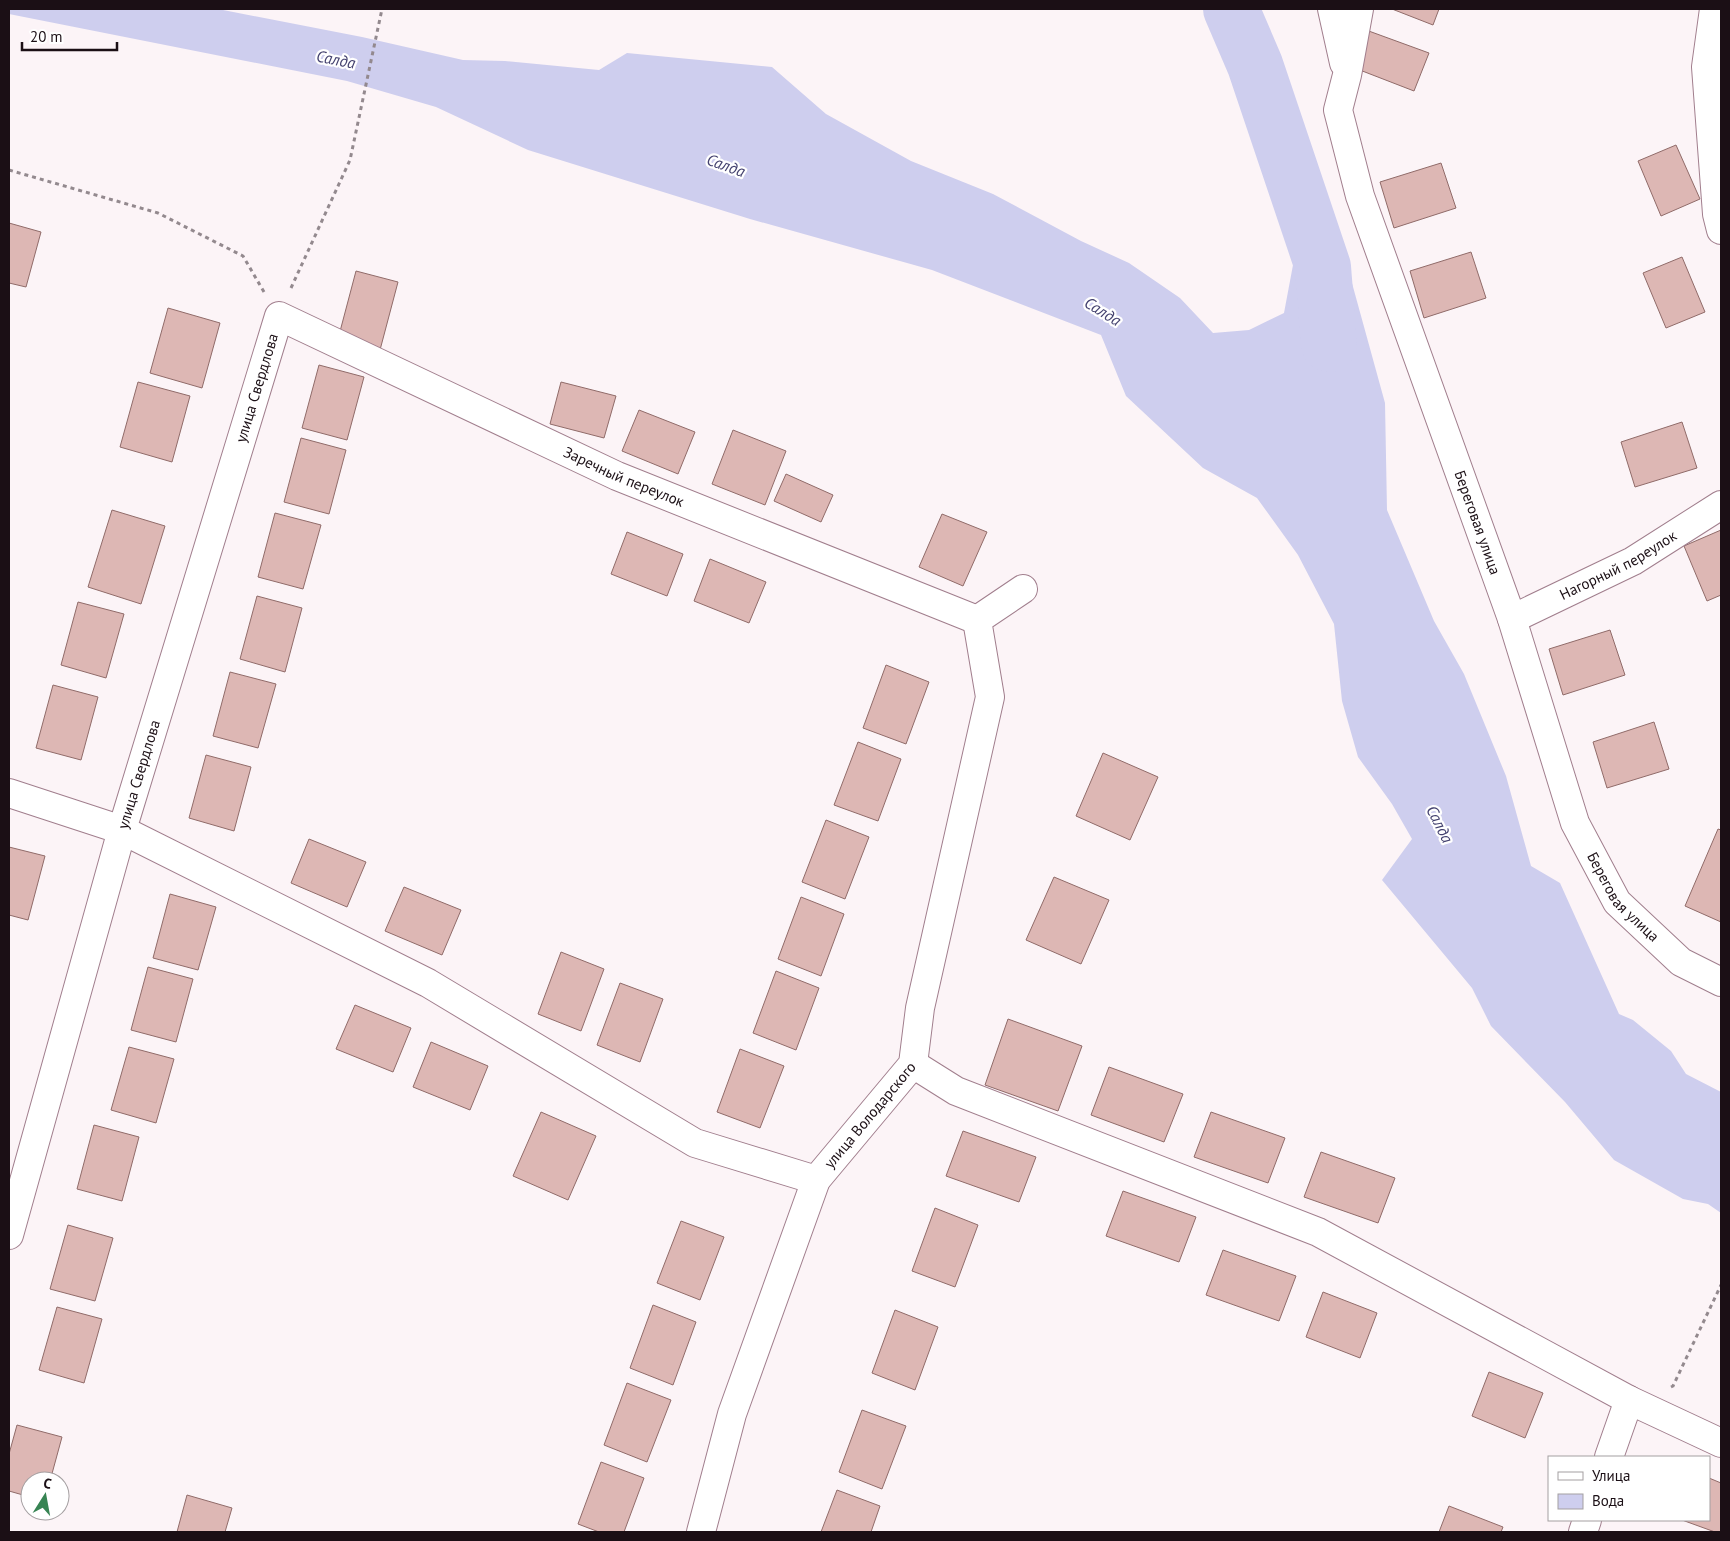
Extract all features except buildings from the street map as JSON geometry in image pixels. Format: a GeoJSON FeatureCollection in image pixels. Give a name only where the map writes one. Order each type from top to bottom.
{"type":"FeatureCollection","features":[{"type":"Feature","properties":{"kind":"street"},"geometry":{"type":"LineString","coordinates":[[1332,9],[1347,75]]}},
{"type":"Feature","properties":{"kind":"street","name":"Береговая улица"},"geometry":{"type":"LineString","coordinates":[[1358,9],[1347,75],[1338,110],[1360,196],[1512,619],[1575,823],[1617,902],[1680,962],[1721,982]]}},
{"type":"Feature","properties":{"kind":"street"},"geometry":{"type":"LineString","coordinates":[[1714,9],[1706,67],[1717,214],[1721,230]]}},
{"type":"Feature","properties":{"kind":"street","name":"Заречный переулок"},"geometry":{"type":"LineString","coordinates":[[279,316],[617,476],[977,620]]}},
{"type":"Feature","properties":{"kind":"street","name":"улица Свердлова"},"geometry":{"type":"LineString","coordinates":[[9,1236],[122,830],[279,316]]}},
{"type":"Feature","properties":{"kind":"street","name":"Нагорный переулок"},"geometry":{"type":"LineString","coordinates":[[1512,619],[1633,561],[1721,505]]}},
{"type":"Feature","properties":{"kind":"street"},"geometry":{"type":"LineString","coordinates":[[977,620],[1023,589]]}},
{"type":"Feature","properties":{"kind":"street","name":"улица Володарского"},"geometry":{"type":"LineString","coordinates":[[701,1532],[732,1414],[816,1180],[913,1064],[920,1008],[990,697],[977,620]]}},
{"type":"Feature","properties":{"kind":"street"},"geometry":{"type":"LineString","coordinates":[[9,794],[122,830],[428,984],[694,1143],[816,1180]]}},
{"type":"Feature","properties":{"kind":"street"},"geometry":{"type":"LineString","coordinates":[[913,1064],[956,1091],[1318,1232],[1629,1400],[1721,1443]]}},
{"type":"Feature","properties":{"kind":"street"},"geometry":{"type":"LineString","coordinates":[[1609,1456],[1629,1400]]}},
{"type":"Feature","properties":{"kind":"path"},"geometry":{"type":"LineString","coordinates":[[279,316],[350,160],[382,9]]}},
{"type":"Feature","properties":{"kind":"path"},"geometry":{"type":"LineString","coordinates":[[9,170],[158,213],[243,256],[279,316]]}},
{"type":"Feature","properties":{"kind":"path"},"geometry":{"type":"LineString","coordinates":[[1629,1400],[1673,1386],[1721,1285]]}},
{"type":"Feature","properties":{"kind":"water"},"geometry":{"type":"Polygon","coordinates":[[[9,9],[218,9],[362,37],[463,60],[505,61],[599,70],[627,53],[772,67],[826,114],[911,161],[993,194],[1081,241],[1129,263],[1180,298],[1213,333],[1249,330],[1284,313],[1293,265],[1323,267],[1347,265],[1385,403],[1387,510],[1434,621],[1464,674],[1506,776],[1531,866],[1560,883],[1619,1014],[1633,1020],[1671,1051],[1686,1074],[1721,1092],[1721,1213],[1708,1204],[1683,1199],[1614,1160],[1565,1102],[1491,1026],[1472,988],[1382,880],[1412,839],[1392,804],[1358,757],[1342,701],[1334,624],[1298,555],[1257,498],[1203,468],[1126,396],[1101,335],[932,270],[750,219],[528,150],[436,107],[347,81],[9,14],[9,9]]]}},
{"type":"Feature","properties":{"kind":"waterway","name":"Салда"},"geometry":{"type":"LineString","coordinates":[[1231,9],[1255,65],[1323,267],[1329,344]]}}]}
